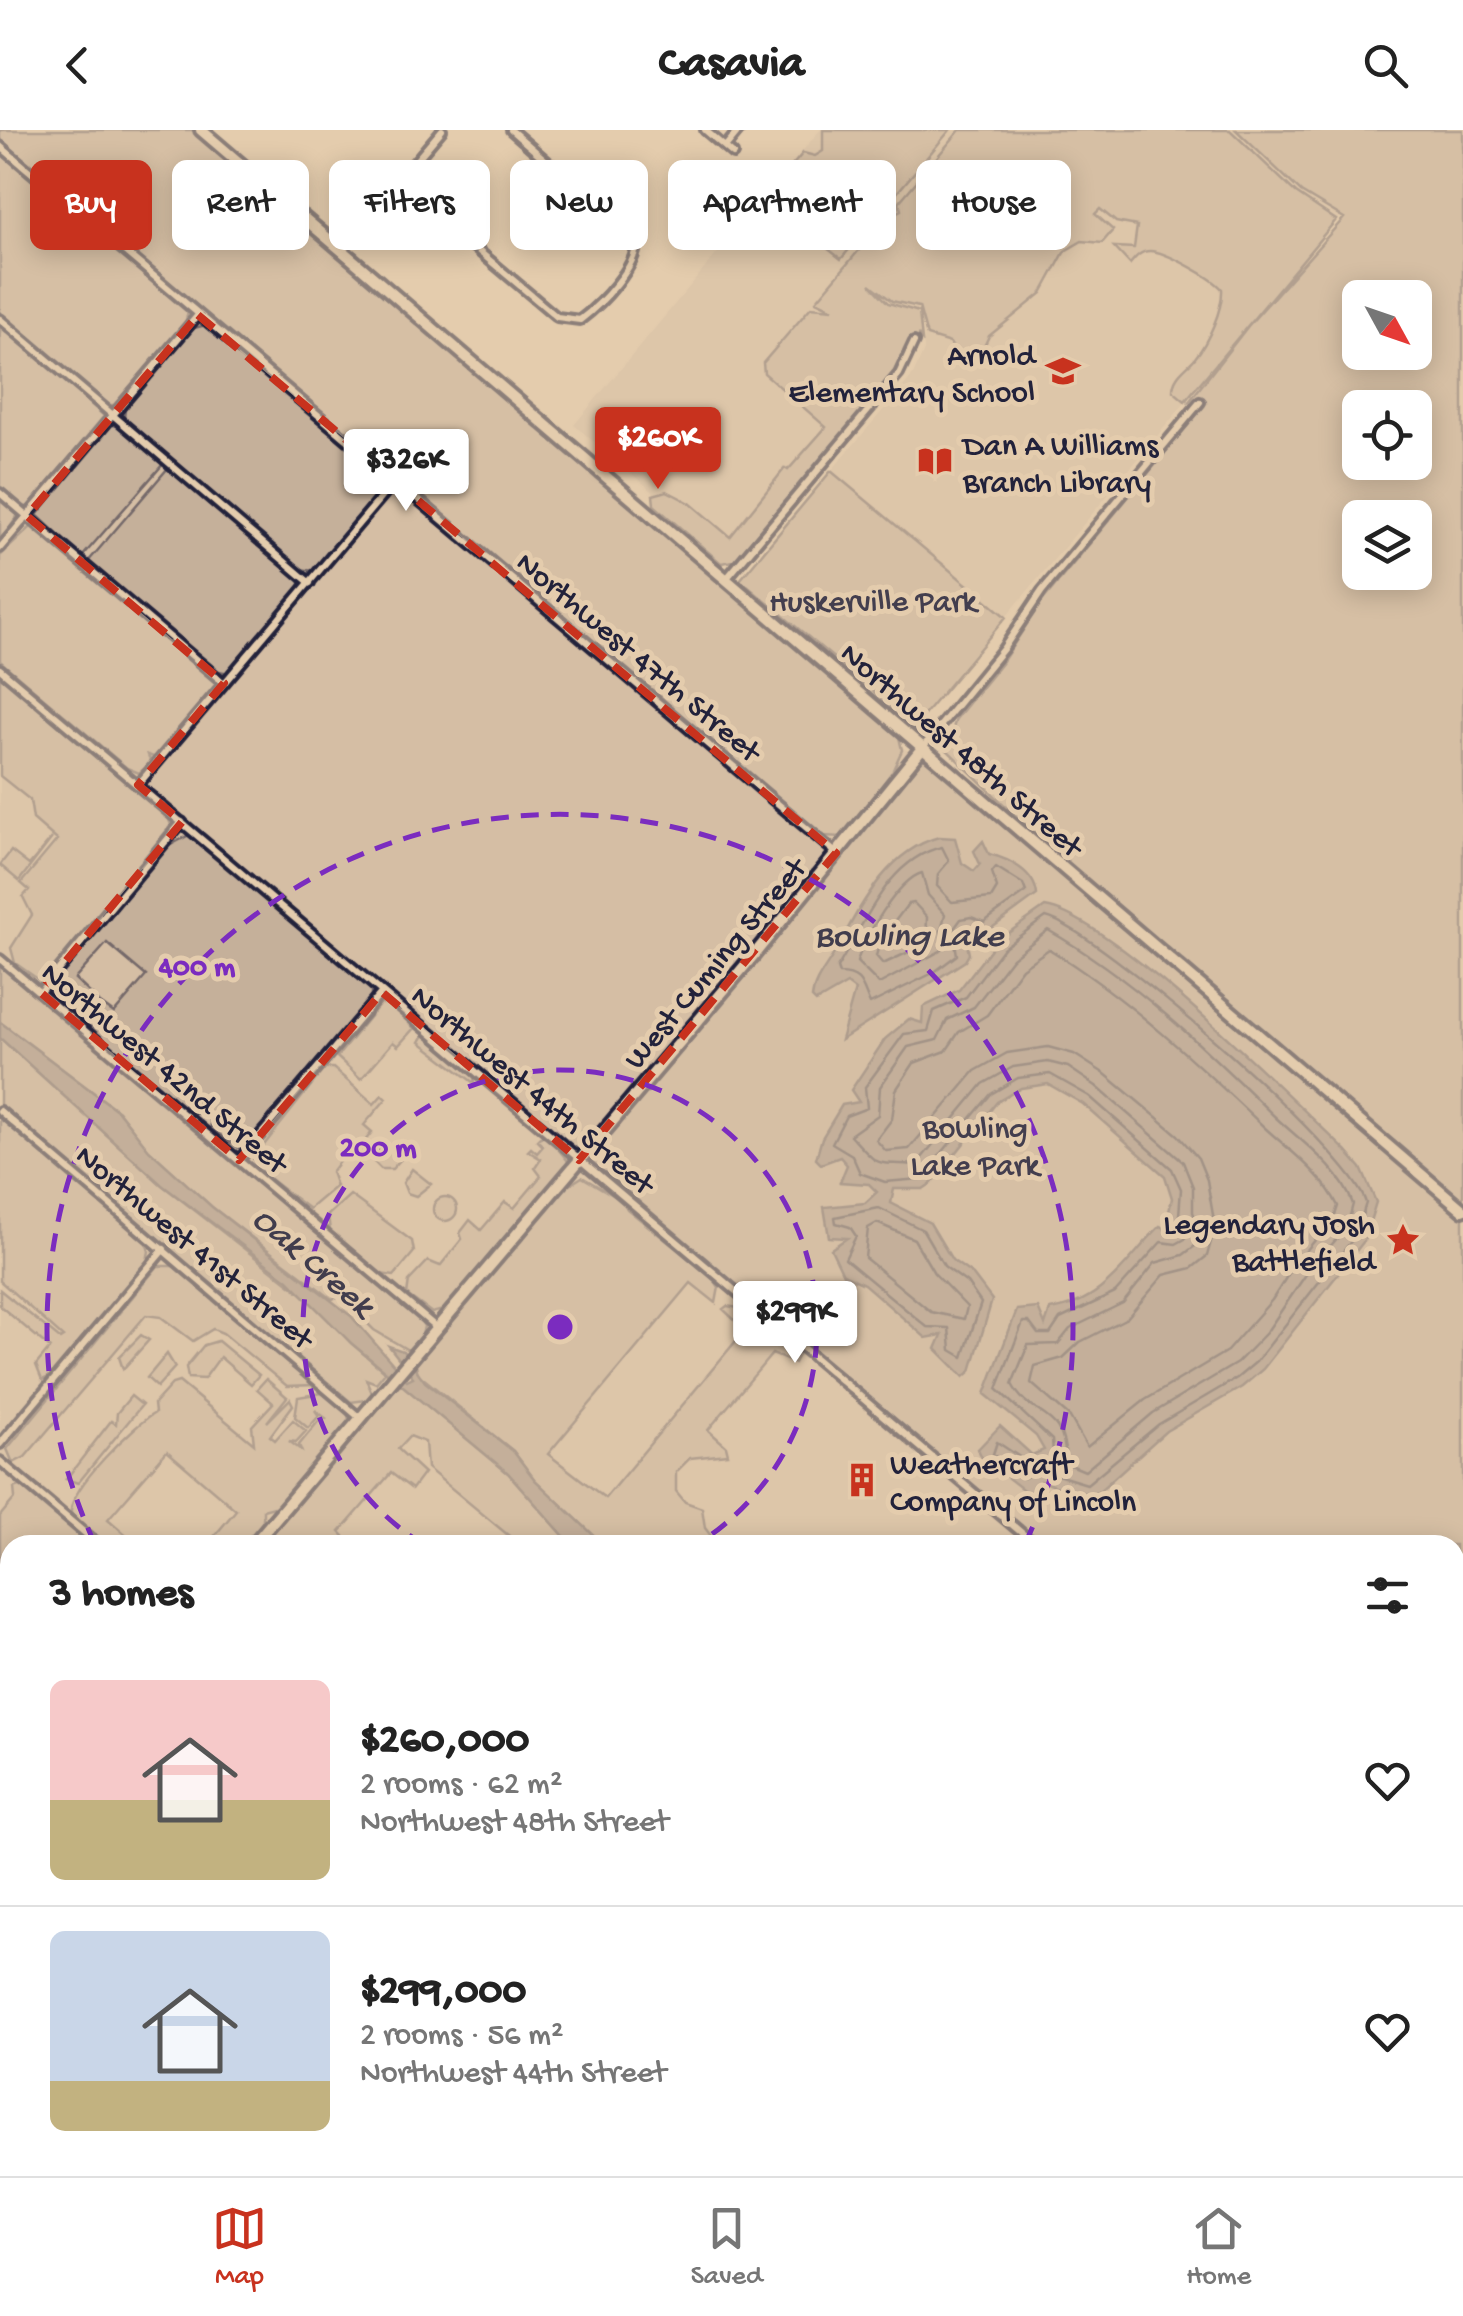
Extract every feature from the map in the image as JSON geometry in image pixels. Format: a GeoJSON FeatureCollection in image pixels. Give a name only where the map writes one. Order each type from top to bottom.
{"type":"FeatureCollection","features":[{"type":"Feature","properties":{"kind":"main road","name":"Northwest 48th Street"},"geometry":{"type":"LineString","coordinates":[[201,130],[329,239]]}},
{"type":"Feature","properties":{"kind":"main road","name":"Northwest 48th Street"},"geometry":{"type":"LineString","coordinates":[[342,250],[1463,1210]]}},
{"type":"Feature","properties":{"kind":"main road","name":"West Cuming Street"},"geometry":{"type":"LineString","coordinates":[[262,1535],[923,746]]}},
{"type":"Feature","properties":{"kind":"street"},"geometry":{"type":"LineString","coordinates":[[417,160],[442,130]]}},
{"type":"Feature","properties":{"kind":"street"},"geometry":{"type":"LineString","coordinates":[[478,250],[557,317],[570,322],[587,315],[629,265],[638,246],[630,231],[511,130]]}},
{"type":"Feature","properties":{"kind":"street"},"geometry":{"type":"LineString","coordinates":[[705,130],[733,154]]}},
{"type":"Feature","properties":{"kind":"street"},"geometry":{"type":"LineString","coordinates":[[724,146],[739,130]]}},
{"type":"Feature","properties":{"kind":"street","name":"Northwest 47th Street"},"geometry":{"type":"LineString","coordinates":[[0,146],[836,853]]}},
{"type":"Feature","properties":{"kind":"street"},"geometry":{"type":"LineString","coordinates":[[0,548],[198,314]]}},
{"type":"Feature","properties":{"kind":"street"},"geometry":{"type":"LineString","coordinates":[[0,320],[310,582]]}},
{"type":"Feature","properties":{"kind":"street"},"geometry":{"type":"LineString","coordinates":[[726,578],[900,374],[914,342]]}},
{"type":"Feature","properties":{"kind":"street","name":"West Cuming Street"},"geometry":{"type":"LineString","coordinates":[[923,746],[1003,649],[1042,591],[1200,402]]}},
{"type":"Feature","properties":{"kind":"street"},"geometry":{"type":"LineString","coordinates":[[138,785],[396,481]]}},
{"type":"Feature","properties":{"kind":"street"},"geometry":{"type":"LineString","coordinates":[[0,494],[224,683]]}},
{"type":"Feature","properties":{"kind":"street","name":"Northwest 44th Street"},"geometry":{"type":"LineString","coordinates":[[0,669],[1024,1535]]}},
{"type":"Feature","properties":{"kind":"street"},"geometry":{"type":"LineString","coordinates":[[40,992],[182,822]]}},
{"type":"Feature","properties":{"kind":"street","name":"Northwest 42nd Street"},"geometry":{"type":"LineString","coordinates":[[0,959],[437,1328]]}},
{"type":"Feature","properties":{"kind":"street"},"geometry":{"type":"LineString","coordinates":[[239,1160],[382,992]]}},
{"type":"Feature","properties":{"kind":"street","name":"Northwest 41st Street"},"geometry":{"type":"LineString","coordinates":[[0,1111],[360,1418]]}},
{"type":"Feature","properties":{"kind":"street"},"geometry":{"type":"LineString","coordinates":[[0,1444],[164,1250]]}},
{"type":"Feature","properties":{"kind":"street"},"geometry":{"type":"LineString","coordinates":[[0,1461],[87,1535]]}},
{"type":"Feature","properties":{"kind":"highlighted area"},"geometry":{"type":"Polygon","coordinates":[[[198,315],[836,853],[579,1160],[382,992],[239,1160],[40,992],[182,822],[138,785],[224,683],[27,516],[198,315]]]}},
{"type":"Feature","properties":{"kind":"shaded area"},"geometry":{"type":"Polygon","coordinates":[[[0,130],[181,130],[216,160],[172,160],[172,250],[309,250],[309,239],[1463,1226],[1463,1535],[0,1535],[0,130]]]}},
{"type":"Feature","properties":{"kind":"shaded area","name":"Arnold Elementary School"},"geometry":{"type":"Polygon","coordinates":[[[820,130],[1265,130],[1352,203],[1006,617],[831,471],[913,375],[924,350],[924,323],[729,556],[574,425],[720,250],[896,250],[896,160],[795,160],[820,130]]]}},
{"type":"Feature","properties":{"kind":"green space"},"geometry":{"type":"Polygon","coordinates":[[[0,130],[194,130],[229,160],[172,160],[172,250],[309,250],[309,229],[899,737],[902,750],[892,772],[842,837],[824,836],[131,250],[152,250],[152,160],[30,160],[30,164],[0,139],[0,130]]]}},
{"type":"Feature","properties":{"kind":"green space"},"geometry":{"type":"Polygon","coordinates":[[[823,130],[950,130],[925,160],[916,160],[916,170],[896,194],[896,160],[797,160],[803,153],[815,156],[823,151],[823,130]]]}},
{"type":"Feature","properties":{"kind":"green space"},"geometry":{"type":"Polygon","coordinates":[[[960,130],[1230,130],[1296,193],[1336,220],[1185,401],[1173,391],[1174,385],[1210,334],[1222,289],[1188,266],[1157,252],[1143,252],[1130,264],[1114,247],[1134,248],[1137,226],[1116,222],[1100,209],[1095,214],[1113,230],[1102,243],[1082,241],[1071,247],[1071,160],[935,160],[960,130]]]}},
{"type":"Feature","properties":{"kind":"green space"},"geometry":{"type":"Polygon","coordinates":[[[1236,130],[1463,130],[1463,1202],[1038,837],[946,749],[956,719],[1003,661],[1040,604],[1206,403],[1199,396],[1188,403],[1248,326],[1344,218],[1301,192],[1236,130]]]}},
{"type":"Feature","properties":{"kind":"green space"},"geometry":{"type":"Polygon","coordinates":[[[0,151],[30,177],[30,250],[116,250],[188,311],[185,324],[117,405],[107,405],[0,314],[0,151]]]}},
{"type":"Feature","properties":{"kind":"green space"},"geometry":{"type":"Polygon","coordinates":[[[916,182],[916,250],[1067,250],[1042,293],[989,336],[977,361],[962,362],[950,343],[927,336],[919,307],[892,301],[870,284],[888,303],[919,312],[922,340],[919,336],[899,367],[734,561],[721,563],[654,505],[653,495],[667,491],[690,503],[730,537],[785,468],[788,470],[826,427],[764,373],[763,363],[811,307],[833,309],[816,301],[859,250],[896,250],[899,202],[916,182]]]}},
{"type":"Feature","properties":{"kind":"green space"},"geometry":{"type":"Polygon","coordinates":[[[830,250],[849,250],[841,259],[830,250]]]}},
{"type":"Feature","properties":{"kind":"green space"},"geometry":{"type":"Polygon","coordinates":[[[0,323],[104,416],[28,507],[19,506],[0,489],[0,323]]]}},
{"type":"Feature","properties":{"kind":"green space"},"geometry":{"type":"Polygon","coordinates":[[[206,325],[383,475],[383,490],[314,571],[300,569],[124,418],[125,409],[194,328],[206,325]]]}},
{"type":"Feature","properties":{"kind":"green space"},"geometry":{"type":"Polygon","coordinates":[[[112,425],[121,426],[163,464],[82,557],[37,515],[112,425]]]}},
{"type":"Feature","properties":{"kind":"green space"},"geometry":{"type":"Polygon","coordinates":[[[168,468],[300,578],[300,588],[229,673],[214,670],[87,563],[168,468]]]}},
{"type":"Feature","properties":{"kind":"green space","name":"Huskerville Park"},"geometry":{"type":"Polygon","coordinates":[[[831,471],[1006,617],[915,726],[740,580],[831,471]]]}},
{"type":"Feature","properties":{"kind":"green space"},"geometry":{"type":"Polygon","coordinates":[[[0,497],[18,515],[0,543],[0,497]]]}},
{"type":"Feature","properties":{"kind":"green space"},"geometry":{"type":"Polygon","coordinates":[[[32,526],[216,682],[215,689],[156,758],[148,755],[151,763],[139,773],[127,768],[0,661],[0,556],[32,526]]]}},
{"type":"Feature","properties":{"kind":"green space"},"geometry":{"type":"Polygon","coordinates":[[[0,673],[167,815],[171,825],[48,978],[39,980],[15,963],[11,948],[32,915],[23,897],[29,890],[21,883],[57,840],[33,819],[30,800],[0,776],[0,673]]]}},
{"type":"Feature","properties":{"kind":"green space","name":"Bowling Lake Park"},"geometry":{"type":"Polygon","coordinates":[[[923,747],[1463,1210],[1463,1535],[1024,1535],[579,1160],[923,747]]]}},
{"type":"Feature","properties":{"kind":"green space"},"geometry":{"type":"Polygon","coordinates":[[[189,835],[371,988],[371,1000],[248,1145],[239,1148],[211,1129],[210,1116],[205,1111],[197,1114],[187,1110],[82,1020],[96,1000],[114,1013],[146,976],[107,943],[75,979],[92,995],[74,1013],[51,991],[54,981],[167,847],[189,835]]]}},
{"type":"Feature","properties":{"kind":"green space"},"geometry":{"type":"Polygon","coordinates":[[[52,838],[19,881],[0,865],[11,851],[29,865],[52,838]]]}},
{"type":"Feature","properties":{"kind":"green space"},"geometry":{"type":"Polygon","coordinates":[[[0,963],[420,1320],[424,1326],[422,1336],[408,1350],[374,1330],[340,1296],[332,1299],[212,1207],[149,1150],[118,1111],[0,1022],[0,963]]]}},
{"type":"Feature","properties":{"kind":"green space"},"geometry":{"type":"Polygon","coordinates":[[[380,1004],[390,1004],[414,1028],[398,1046],[393,1042],[361,1079],[337,1057],[380,1004]]]}},
{"type":"Feature","properties":{"kind":"green space"},"geometry":{"type":"Polygon","coordinates":[[[424,1035],[475,1075],[474,1083],[420,1042],[424,1035]]]}},
{"type":"Feature","properties":{"kind":"green space"},"geometry":{"type":"Polygon","coordinates":[[[0,1038],[162,1185],[314,1303],[385,1372],[376,1383],[366,1379],[372,1393],[366,1400],[351,1402],[0,1105],[0,1038]]]}},
{"type":"Feature","properties":{"kind":"green space"},"geometry":{"type":"Polygon","coordinates":[[[325,1068],[333,1068],[374,1104],[382,1095],[386,1099],[364,1125],[372,1132],[358,1150],[351,1146],[331,1172],[336,1186],[309,1209],[258,1170],[253,1159],[325,1068]]]}},
{"type":"Feature","properties":{"kind":"green space"},"geometry":{"type":"Polygon","coordinates":[[[0,1117],[145,1239],[149,1251],[146,1266],[52,1376],[42,1380],[36,1365],[50,1348],[0,1306],[0,1290],[60,1339],[63,1337],[0,1281],[0,1117]]]}},
{"type":"Feature","properties":{"kind":"green space"},"geometry":{"type":"Polygon","coordinates":[[[548,1137],[568,1161],[564,1172],[447,1309],[432,1313],[407,1295],[409,1281],[428,1261],[440,1266],[462,1239],[460,1233],[470,1220],[481,1230],[505,1202],[514,1208],[541,1176],[535,1168],[541,1159],[528,1151],[531,1148],[537,1153],[543,1146],[537,1140],[548,1137]]]}},
{"type":"Feature","properties":{"kind":"green space"},"geometry":{"type":"Polygon","coordinates":[[[382,1143],[401,1159],[392,1169],[381,1169],[374,1162],[382,1143]]]}},
{"type":"Feature","properties":{"kind":"green space"},"geometry":{"type":"Polygon","coordinates":[[[412,1169],[431,1184],[416,1196],[407,1193],[403,1183],[412,1169]]]}},
{"type":"Feature","properties":{"kind":"green space"},"geometry":{"type":"Polygon","coordinates":[[[582,1177],[623,1201],[627,1209],[719,1287],[716,1303],[691,1283],[548,1454],[605,1498],[745,1330],[723,1309],[727,1306],[750,1310],[798,1355],[794,1363],[772,1354],[708,1430],[726,1446],[728,1454],[690,1458],[676,1472],[676,1491],[685,1502],[702,1508],[705,1528],[710,1535],[593,1535],[535,1480],[513,1451],[418,1374],[416,1365],[563,1189],[582,1177]]]}},
{"type":"Feature","properties":{"kind":"green space"},"geometry":{"type":"Polygon","coordinates":[[[350,1195],[412,1241],[414,1252],[394,1276],[380,1274],[330,1231],[328,1215],[350,1195]]]}},
{"type":"Feature","properties":{"kind":"green space"},"geometry":{"type":"Polygon","coordinates":[[[445,1197],[454,1200],[454,1218],[445,1221],[436,1218],[433,1209],[436,1200],[445,1197]]]}},
{"type":"Feature","properties":{"kind":"green space"},"geometry":{"type":"Polygon","coordinates":[[[158,1266],[176,1266],[313,1385],[287,1386],[223,1333],[213,1329],[193,1341],[161,1317],[146,1315],[25,1457],[13,1463],[7,1449],[158,1266]]]}},
{"type":"Feature","properties":{"kind":"green space"},"geometry":{"type":"Polygon","coordinates":[[[141,1335],[149,1340],[123,1369],[119,1357],[141,1335]]]}},
{"type":"Feature","properties":{"kind":"green space"},"geometry":{"type":"Polygon","coordinates":[[[218,1341],[259,1375],[251,1384],[220,1357],[204,1379],[188,1378],[186,1367],[204,1345],[218,1341]]]}},
{"type":"Feature","properties":{"kind":"green space"},"geometry":{"type":"Polygon","coordinates":[[[167,1354],[175,1367],[157,1387],[147,1378],[167,1354]]]}},
{"type":"Feature","properties":{"kind":"green space"},"geometry":{"type":"Polygon","coordinates":[[[266,1379],[287,1397],[267,1422],[290,1399],[293,1405],[270,1436],[275,1440],[293,1420],[306,1431],[296,1442],[289,1441],[301,1450],[299,1445],[321,1418],[327,1419],[315,1410],[319,1416],[308,1428],[295,1417],[298,1397],[322,1393],[347,1412],[349,1420],[278,1506],[263,1510],[263,1524],[253,1535],[215,1535],[236,1510],[167,1451],[108,1519],[126,1535],[96,1535],[71,1513],[73,1502],[91,1473],[133,1429],[155,1413],[154,1404],[172,1384],[179,1382],[254,1444],[252,1426],[273,1403],[257,1389],[266,1379]]]}},
{"type":"Feature","properties":{"kind":"green space"},"geometry":{"type":"Polygon","coordinates":[[[400,1383],[508,1473],[563,1535],[508,1535],[427,1468],[425,1442],[410,1436],[398,1449],[424,1473],[412,1489],[391,1473],[340,1532],[343,1535],[271,1535],[400,1383]]]}},
{"type":"Feature","properties":{"kind":"green space"},"geometry":{"type":"Polygon","coordinates":[[[131,1396],[142,1405],[78,1483],[66,1479],[111,1421],[116,1424],[117,1413],[131,1396]]]}},
{"type":"Feature","properties":{"kind":"green space"},"geometry":{"type":"Polygon","coordinates":[[[23,1485],[83,1535],[0,1535],[0,1516],[15,1498],[14,1488],[23,1485]]]}},
{"type":"Feature","properties":{"kind":"water","name":"Bowling Lake"},"geometry":{"type":"Polygon","coordinates":[[[939,837],[955,838],[962,863],[974,871],[980,864],[974,851],[983,841],[989,854],[1026,873],[1037,895],[985,933],[964,929],[969,954],[965,961],[841,1040],[855,990],[847,984],[816,1002],[812,998],[818,979],[877,883],[904,855],[939,837]]]}},
{"type":"Feature","properties":{"kind":"water","name":"Bowling Lake"},"geometry":{"type":"Polygon","coordinates":[[[1045,907],[1074,918],[1112,941],[1200,1013],[1347,1152],[1361,1168],[1376,1202],[1364,1241],[1263,1369],[1242,1387],[1166,1431],[1097,1493],[1077,1493],[1040,1481],[1030,1495],[982,1458],[978,1449],[1000,1426],[1032,1455],[1044,1450],[1036,1436],[985,1394],[1017,1310],[1038,1308],[1045,1325],[1050,1310],[1086,1298],[1113,1278],[1160,1226],[1176,1234],[1168,1216],[1172,1198],[1165,1176],[1083,1104],[1048,1084],[1021,1088],[997,1102],[932,1183],[923,1189],[894,1189],[891,1203],[930,1223],[952,1260],[973,1275],[992,1300],[971,1371],[964,1377],[936,1349],[942,1335],[926,1338],[864,1284],[843,1274],[831,1249],[847,1238],[829,1237],[824,1207],[865,1203],[877,1192],[869,1184],[840,1182],[847,1165],[840,1157],[821,1164],[816,1159],[822,1138],[842,1105],[859,1102],[851,1090],[885,1039],[909,1019],[922,1023],[923,1007],[959,990],[997,941],[1045,907]]]}},
{"type":"Feature","properties":{"kind":"water","name":"Oak Creek"},"geometry":{"type":"Polygon","coordinates":[[[0,1022],[118,1111],[149,1150],[212,1207],[351,1316],[407,1380],[413,1377],[389,1346],[403,1351],[425,1382],[513,1451],[535,1480],[593,1535],[563,1535],[508,1473],[351,1343],[288,1280],[162,1185],[0,1038],[0,1022]]]}},
{"type":"Feature","properties":{"kind":"place","name":"Arnold Elementary School"},"geometry":{"type":"Point","coordinates":[1063,371]}},
{"type":"Feature","properties":{"kind":"place","name":"Dan A Williams Branch Library"},"geometry":{"type":"Point","coordinates":[935,461]}},
{"type":"Feature","properties":{"kind":"place","name":"Legendary Josh Battlefield"},"geometry":{"type":"Point","coordinates":[1403,1240]}},
{"type":"Feature","properties":{"kind":"place","name":"Weathercraft Company of Lincoln"},"geometry":{"type":"Point","coordinates":[862,1480]}}]}
